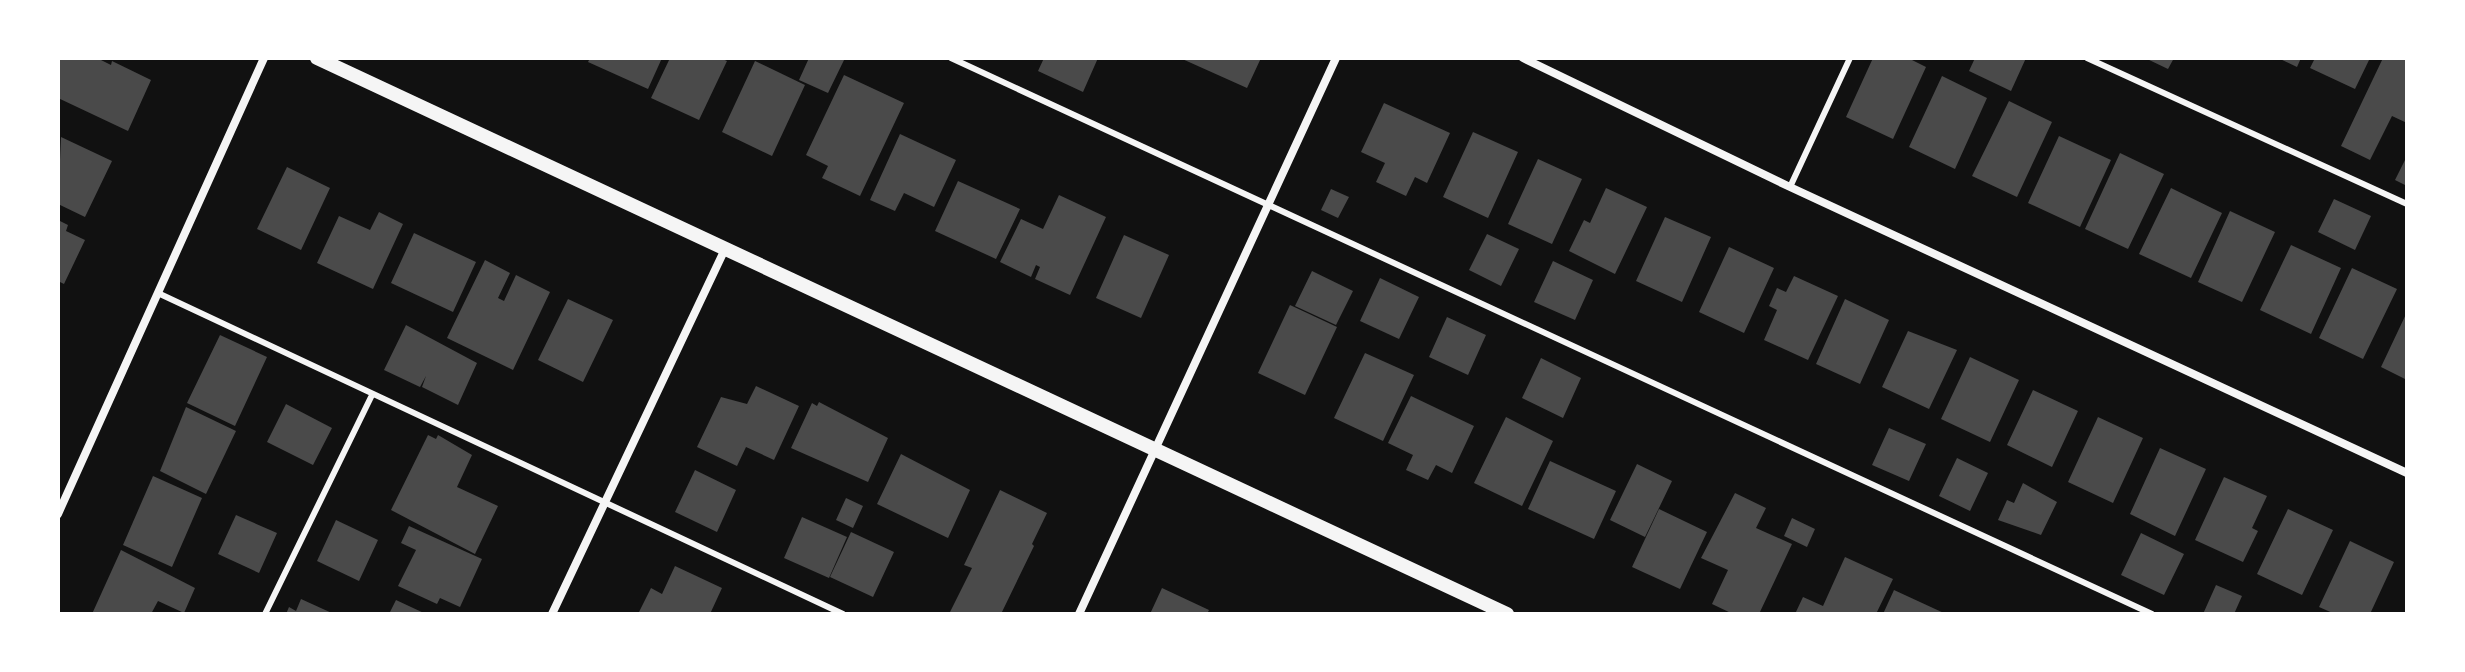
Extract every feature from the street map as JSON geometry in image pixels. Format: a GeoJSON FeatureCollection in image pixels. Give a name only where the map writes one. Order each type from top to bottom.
{"type":"FeatureCollection","features":[{"type":"Feature","properties":{"kind":"street"},"geometry":{"type":"LineString","coordinates":[[58,514],[264,58]]}},
{"type":"Feature","properties":{"kind":"street"},"geometry":{"type":"LineString","coordinates":[[317,58],[1507,614]]}},
{"type":"Feature","properties":{"kind":"street"},"geometry":{"type":"LineString","coordinates":[[1079,614],[1336,58]]}},
{"type":"Feature","properties":{"kind":"street"},"geometry":{"type":"LineString","coordinates":[[1523,58],[1790,187],[2407,473]]}},
{"type":"Feature","properties":{"kind":"street"},"geometry":{"type":"LineString","coordinates":[[552,614],[725,249]]}},
{"type":"Feature","properties":{"kind":"lane"},"geometry":{"type":"LineString","coordinates":[[951,58],[2152,614]]}},
{"type":"Feature","properties":{"kind":"lane"},"geometry":{"type":"LineString","coordinates":[[1790,187],[1850,58]]}},
{"type":"Feature","properties":{"kind":"lane"},"geometry":{"type":"LineString","coordinates":[[2087,58],[2407,204]]}},
{"type":"Feature","properties":{"kind":"lane"},"geometry":{"type":"LineString","coordinates":[[160,294],[843,614]]}},
{"type":"Feature","properties":{"kind":"lane"},"geometry":{"type":"LineString","coordinates":[[265,614],[372,395]]}},
{"type":"Feature","properties":{"kind":"lane"},"geometry":{"type":"LineString","coordinates":[[816,614],[821,604]]}},
{"type":"Feature","properties":{"kind":"building"},"geometry":{"type":"Polygon","coordinates":[[[58,58],[97,58],[111,65],[112,61],[151,80],[128,131],[58,98],[58,58]]]}},
{"type":"Feature","properties":{"kind":"building"},"geometry":{"type":"Polygon","coordinates":[[[590,58],[662,58],[648,89],[588,62],[590,58]]]}},
{"type":"Feature","properties":{"kind":"building"},"geometry":{"type":"Polygon","coordinates":[[[670,58],[720,58],[727,61],[699,120],[651,98],[670,58]]]}},
{"type":"Feature","properties":{"kind":"building"},"geometry":{"type":"Polygon","coordinates":[[[809,58],[845,58],[828,93],[799,80],[809,58]]]}},
{"type":"Feature","properties":{"kind":"building"},"geometry":{"type":"Polygon","coordinates":[[[1044,58],[1098,58],[1083,92],[1038,71],[1044,58]]]}},
{"type":"Feature","properties":{"kind":"building"},"geometry":{"type":"Polygon","coordinates":[[[1180,58],[1261,58],[1247,88],[1180,58]]]}},
{"type":"Feature","properties":{"kind":"building"},"geometry":{"type":"Polygon","coordinates":[[[1873,58],[1908,58],[1926,67],[1893,139],[1846,117],[1873,58]]]}},
{"type":"Feature","properties":{"kind":"building"},"geometry":{"type":"Polygon","coordinates":[[[1975,58],[2026,58],[2011,91],[1969,71],[1975,58]]]}},
{"type":"Feature","properties":{"kind":"building"},"geometry":{"type":"Polygon","coordinates":[[[2145,58],[2174,58],[2168,69],[2145,58]]]}},
{"type":"Feature","properties":{"kind":"building"},"geometry":{"type":"Polygon","coordinates":[[[2278,58],[2301,58],[2297,67],[2278,58]]]}},
{"type":"Feature","properties":{"kind":"building"},"geometry":{"type":"Polygon","coordinates":[[[2315,58],[2370,58],[2355,89],[2310,68],[2315,58]]]}},
{"type":"Feature","properties":{"kind":"building"},"geometry":{"type":"Polygon","coordinates":[[[2383,58],[2407,58],[2407,123],[2392,116],[2370,160],[2341,146],[2383,58]]]}},
{"type":"Feature","properties":{"kind":"building"},"geometry":{"type":"Polygon","coordinates":[[[755,61],[805,85],[772,156],[722,132],[755,61]]]}},
{"type":"Feature","properties":{"kind":"building"},"geometry":{"type":"Polygon","coordinates":[[[844,75],[904,103],[860,196],[822,178],[828,166],[806,155],[844,75]]]}},
{"type":"Feature","properties":{"kind":"building"},"geometry":{"type":"Polygon","coordinates":[[[1942,76],[1987,98],[1955,169],[1909,147],[1942,76]]]}},
{"type":"Feature","properties":{"kind":"building"},"geometry":{"type":"Polygon","coordinates":[[[2009,101],[2052,122],[2017,197],[1972,176],[2009,101]]]}},
{"type":"Feature","properties":{"kind":"building"},"geometry":{"type":"Polygon","coordinates":[[[1384,103],[1450,133],[1427,183],[1415,177],[1406,196],[1376,182],[1385,163],[1361,152],[1384,103]]]}},
{"type":"Feature","properties":{"kind":"building"},"geometry":{"type":"Polygon","coordinates":[[[1473,132],[1518,152],[1488,218],[1443,197],[1473,132]]]}},
{"type":"Feature","properties":{"kind":"building"},"geometry":{"type":"Polygon","coordinates":[[[900,134],[956,160],[934,207],[904,193],[895,211],[870,200],[900,134]]]}},
{"type":"Feature","properties":{"kind":"building"},"geometry":{"type":"Polygon","coordinates":[[[2059,136],[2111,160],[2080,227],[2028,203],[2059,136]]]}},
{"type":"Feature","properties":{"kind":"building"},"geometry":{"type":"Polygon","coordinates":[[[61,137],[112,161],[85,217],[58,204],[61,137]]]}},
{"type":"Feature","properties":{"kind":"building"},"geometry":{"type":"Polygon","coordinates":[[[2120,153],[2164,174],[2128,249],[2085,229],[2120,153]]]}},
{"type":"Feature","properties":{"kind":"building"},"geometry":{"type":"Polygon","coordinates":[[[2407,156],[2407,186],[2395,180],[2407,156]]]}},
{"type":"Feature","properties":{"kind":"building"},"geometry":{"type":"Polygon","coordinates":[[[1538,159],[1582,179],[1552,244],[1508,224],[1538,159]]]}},
{"type":"Feature","properties":{"kind":"building"},"geometry":{"type":"Polygon","coordinates":[[[287,167],[330,188],[301,250],[257,229],[287,167]]]}},
{"type":"Feature","properties":{"kind":"building"},"geometry":{"type":"Polygon","coordinates":[[[958,181],[1020,209],[996,259],[935,231],[958,181]]]}},
{"type":"Feature","properties":{"kind":"building"},"geometry":{"type":"Polygon","coordinates":[[[1606,188],[1647,207],[1615,274],[1569,251],[1584,220],[1590,223],[1606,188]]]}},
{"type":"Feature","properties":{"kind":"building"},"geometry":{"type":"Polygon","coordinates":[[[2171,188],[2222,213],[2191,278],[2139,254],[2171,188]]]}},
{"type":"Feature","properties":{"kind":"building"},"geometry":{"type":"Polygon","coordinates":[[[1331,189],[1349,197],[1338,218],[1321,210],[1331,189]]]}},
{"type":"Feature","properties":{"kind":"building"},"geometry":{"type":"Polygon","coordinates":[[[1059,195],[1106,217],[1070,295],[1035,279],[1040,267],[1036,265],[1031,277],[1000,262],[1021,219],[1043,229],[1059,195]]]}},
{"type":"Feature","properties":{"kind":"building"},"geometry":{"type":"Polygon","coordinates":[[[2334,199],[2371,216],[2355,250],[2318,232],[2334,199]]]}},
{"type":"Feature","properties":{"kind":"building"},"geometry":{"type":"Polygon","coordinates":[[[2230,211],[2275,232],[2242,302],[2198,282],[2230,211]]]}},
{"type":"Feature","properties":{"kind":"building"},"geometry":{"type":"Polygon","coordinates":[[[379,212],[403,224],[373,289],[317,263],[339,216],[370,230],[379,212]]]}},
{"type":"Feature","properties":{"kind":"building"},"geometry":{"type":"Polygon","coordinates":[[[1665,217],[1711,237],[1682,302],[1636,281],[1665,217]]]}},
{"type":"Feature","properties":{"kind":"building"},"geometry":{"type":"Polygon","coordinates":[[[58,220],[68,225],[66,231],[85,240],[64,284],[58,281],[58,220]]]}},
{"type":"Feature","properties":{"kind":"building"},"geometry":{"type":"Polygon","coordinates":[[[414,233],[476,262],[453,312],[391,283],[414,233]]]}},
{"type":"Feature","properties":{"kind":"building"},"geometry":{"type":"Polygon","coordinates":[[[1487,234],[1519,249],[1501,286],[1469,270],[1487,234]]]}},
{"type":"Feature","properties":{"kind":"building"},"geometry":{"type":"Polygon","coordinates":[[[1124,235],[1169,255],[1141,318],[1096,298],[1124,235]]]}},
{"type":"Feature","properties":{"kind":"building"},"geometry":{"type":"Polygon","coordinates":[[[2291,245],[2341,268],[2311,334],[2260,310],[2291,245]]]}},
{"type":"Feature","properties":{"kind":"building"},"geometry":{"type":"Polygon","coordinates":[[[1729,247],[1774,268],[1744,333],[1699,312],[1729,247]]]}},
{"type":"Feature","properties":{"kind":"building"},"geometry":{"type":"Polygon","coordinates":[[[485,260],[510,273],[498,298],[504,301],[516,275],[550,292],[513,370],[447,338],[485,260]]]}},
{"type":"Feature","properties":{"kind":"building"},"geometry":{"type":"Polygon","coordinates":[[[1553,261],[1593,280],[1575,320],[1534,302],[1553,261]]]}},
{"type":"Feature","properties":{"kind":"building"},"geometry":{"type":"Polygon","coordinates":[[[2352,268],[2397,289],[2363,359],[2319,338],[2352,268]]]}},
{"type":"Feature","properties":{"kind":"building"},"geometry":{"type":"Polygon","coordinates":[[[1312,271],[1353,291],[1336,325],[1295,306],[1312,271]]]}},
{"type":"Feature","properties":{"kind":"building"},"geometry":{"type":"Polygon","coordinates":[[[1794,276],[1838,296],[1808,360],[1764,340],[1777,310],[1769,306],[1777,288],[1786,292],[1794,276]]]}},
{"type":"Feature","properties":{"kind":"building"},"geometry":{"type":"Polygon","coordinates":[[[1380,278],[1419,297],[1399,339],[1360,321],[1380,278]]]}},
{"type":"Feature","properties":{"kind":"building"},"geometry":{"type":"Polygon","coordinates":[[[568,299],[613,320],[583,382],[538,360],[568,299]]]}},
{"type":"Feature","properties":{"kind":"building"},"geometry":{"type":"Polygon","coordinates":[[[1845,299],[1889,320],[1860,384],[1816,364],[1845,299]]]}},
{"type":"Feature","properties":{"kind":"building"},"geometry":{"type":"Polygon","coordinates":[[[1290,305],[1337,327],[1305,395],[1258,373],[1290,305]]]}},
{"type":"Feature","properties":{"kind":"building"},"geometry":{"type":"Polygon","coordinates":[[[2407,312],[2407,380],[2381,367],[2407,312]]]}},
{"type":"Feature","properties":{"kind":"building"},"geometry":{"type":"Polygon","coordinates":[[[1447,317],[1486,335],[1468,375],[1429,357],[1447,317]]]}},
{"type":"Feature","properties":{"kind":"building"},"geometry":{"type":"Polygon","coordinates":[[[406,325],[477,363],[458,405],[422,387],[426,376],[420,387],[384,370],[406,325]]]}},
{"type":"Feature","properties":{"kind":"building"},"geometry":{"type":"Polygon","coordinates":[[[1908,331],[1957,350],[1929,409],[1882,387],[1908,331]]]}},
{"type":"Feature","properties":{"kind":"building"},"geometry":{"type":"Polygon","coordinates":[[[220,335],[267,357],[235,426],[187,403],[220,335]]]}},
{"type":"Feature","properties":{"kind":"building"},"geometry":{"type":"Polygon","coordinates":[[[1365,353],[1414,375],[1383,441],[1334,418],[1365,353]]]}},
{"type":"Feature","properties":{"kind":"building"},"geometry":{"type":"Polygon","coordinates":[[[1970,357],[2019,380],[1990,442],[1941,419],[1970,357]]]}},
{"type":"Feature","properties":{"kind":"building"},"geometry":{"type":"Polygon","coordinates":[[[1541,358],[1581,378],[1563,418],[1522,398],[1541,358]]]}},
{"type":"Feature","properties":{"kind":"building"},"geometry":{"type":"Polygon","coordinates":[[[756,386],[799,406],[774,460],[746,447],[737,466],[697,447],[721,397],[747,404],[756,386]]]}},
{"type":"Feature","properties":{"kind":"building"},"geometry":{"type":"Polygon","coordinates":[[[2033,390],[2078,411],[2052,467],[2007,445],[2033,390]]]}},
{"type":"Feature","properties":{"kind":"building"},"geometry":{"type":"Polygon","coordinates":[[[1411,396],[1474,426],[1452,473],[1436,465],[1428,480],[1406,470],[1413,455],[1388,443],[1411,396]]]}},
{"type":"Feature","properties":{"kind":"building"},"geometry":{"type":"Polygon","coordinates":[[[819,402],[888,438],[868,482],[791,448],[812,403],[817,406],[819,402]]]}},
{"type":"Feature","properties":{"kind":"building"},"geometry":{"type":"Polygon","coordinates":[[[286,404],[332,428],[313,465],[267,442],[286,404]]]}},
{"type":"Feature","properties":{"kind":"building"},"geometry":{"type":"Polygon","coordinates":[[[186,407],[236,431],[206,494],[160,471],[186,407]]]}},
{"type":"Feature","properties":{"kind":"building"},"geometry":{"type":"Polygon","coordinates":[[[1506,417],[1553,441],[1522,506],[1474,483],[1506,417]]]}},
{"type":"Feature","properties":{"kind":"building"},"geometry":{"type":"Polygon","coordinates":[[[2098,417],[2143,438],[2113,503],[2068,482],[2098,417]]]}},
{"type":"Feature","properties":{"kind":"building"},"geometry":{"type":"Polygon","coordinates":[[[1889,428],[1926,444],[1909,481],[1872,465],[1889,428]]]}},
{"type":"Feature","properties":{"kind":"building"},"geometry":{"type":"Polygon","coordinates":[[[428,435],[436,439],[438,435],[472,455],[457,487],[498,506],[475,554],[391,510],[428,435]]]}},
{"type":"Feature","properties":{"kind":"building"},"geometry":{"type":"Polygon","coordinates":[[[2160,448],[2206,469],[2175,536],[2130,514],[2160,448]]]}},
{"type":"Feature","properties":{"kind":"building"},"geometry":{"type":"Polygon","coordinates":[[[901,454],[970,490],[948,538],[877,504],[901,454]]]}},
{"type":"Feature","properties":{"kind":"building"},"geometry":{"type":"Polygon","coordinates":[[[1957,458],[1988,473],[1970,511],[1939,496],[1957,458]]]}},
{"type":"Feature","properties":{"kind":"building"},"geometry":{"type":"Polygon","coordinates":[[[1550,461],[1616,491],[1594,539],[1528,509],[1550,461]]]}},
{"type":"Feature","properties":{"kind":"building"},"geometry":{"type":"Polygon","coordinates":[[[1637,464],[1672,481],[1645,537],[1610,520],[1637,464]]]}},
{"type":"Feature","properties":{"kind":"building"},"geometry":{"type":"Polygon","coordinates":[[[695,470],[736,490],[717,532],[675,512],[695,470]]]}},
{"type":"Feature","properties":{"kind":"building"},"geometry":{"type":"Polygon","coordinates":[[[153,476],[202,498],[172,567],[123,545],[153,476]]]}},
{"type":"Feature","properties":{"kind":"building"},"geometry":{"type":"Polygon","coordinates":[[[2224,477],[2267,496],[2252,528],[2258,531],[2243,562],[2195,540],[2224,477]]]}},
{"type":"Feature","properties":{"kind":"building"},"geometry":{"type":"Polygon","coordinates":[[[2023,483],[2057,502],[2041,535],[1998,520],[2007,500],[2014,503],[2023,483]]]}},
{"type":"Feature","properties":{"kind":"building"},"geometry":{"type":"Polygon","coordinates":[[[1000,490],[1047,513],[1032,544],[1034,546],[1001,614],[949,614],[972,568],[964,565],[1000,490]]]}},
{"type":"Feature","properties":{"kind":"building"},"geometry":{"type":"Polygon","coordinates":[[[1735,493],[1766,508],[1756,528],[1792,544],[1759,614],[1733,614],[1712,604],[1728,570],[1701,558],[1735,493]]]}},
{"type":"Feature","properties":{"kind":"building"},"geometry":{"type":"Polygon","coordinates":[[[846,498],[863,506],[853,528],[836,520],[846,498]]]}},
{"type":"Feature","properties":{"kind":"building"},"geometry":{"type":"Polygon","coordinates":[[[1659,509],[1707,532],[1680,589],[1632,567],[1659,509]]]}},
{"type":"Feature","properties":{"kind":"building"},"geometry":{"type":"Polygon","coordinates":[[[2288,509],[2333,530],[2302,595],[2257,574],[2288,509]]]}},
{"type":"Feature","properties":{"kind":"building"},"geometry":{"type":"Polygon","coordinates":[[[236,515],[277,533],[259,573],[218,554],[236,515]]]}},
{"type":"Feature","properties":{"kind":"building"},"geometry":{"type":"Polygon","coordinates":[[[802,517],[847,537],[829,578],[784,558],[802,517]]]}},
{"type":"Feature","properties":{"kind":"building"},"geometry":{"type":"Polygon","coordinates":[[[1792,518],[1815,529],[1807,547],[1784,536],[1792,518]]]}},
{"type":"Feature","properties":{"kind":"building"},"geometry":{"type":"Polygon","coordinates":[[[336,520],[378,540],[359,581],[317,561],[336,520]]]}},
{"type":"Feature","properties":{"kind":"building"},"geometry":{"type":"Polygon","coordinates":[[[409,526],[482,559],[460,607],[440,598],[437,604],[398,586],[416,550],[401,543],[409,526]]]}},
{"type":"Feature","properties":{"kind":"building"},"geometry":{"type":"Polygon","coordinates":[[[851,532],[894,552],[873,597],[830,577],[851,532]]]}},
{"type":"Feature","properties":{"kind":"building"},"geometry":{"type":"Polygon","coordinates":[[[2141,533],[2184,554],[2164,595],[2121,575],[2141,533]]]}},
{"type":"Feature","properties":{"kind":"building"},"geometry":{"type":"Polygon","coordinates":[[[2350,541],[2394,562],[2370,614],[2335,614],[2319,607],[2350,541]]]}},
{"type":"Feature","properties":{"kind":"building"},"geometry":{"type":"Polygon","coordinates":[[[121,550],[195,588],[184,613],[158,601],[151,614],[92,614],[121,550]]]}},
{"type":"Feature","properties":{"kind":"building"},"geometry":{"type":"Polygon","coordinates":[[[1845,557],[1893,579],[1876,614],[1795,614],[1803,597],[1823,606],[1845,557]]]}},
{"type":"Feature","properties":{"kind":"building"},"geometry":{"type":"Polygon","coordinates":[[[675,566],[722,588],[710,614],[638,614],[651,588],[662,594],[675,566]]]}},
{"type":"Feature","properties":{"kind":"building"},"geometry":{"type":"Polygon","coordinates":[[[2216,585],[2242,596],[2234,614],[2203,614],[2216,585]]]}},
{"type":"Feature","properties":{"kind":"building"},"geometry":{"type":"Polygon","coordinates":[[[1162,588],[1209,610],[1207,614],[1150,614],[1162,588]]]}},
{"type":"Feature","properties":{"kind":"building"},"geometry":{"type":"Polygon","coordinates":[[[1894,590],[1946,614],[1883,614],[1894,590]]]}},
{"type":"Feature","properties":{"kind":"building"},"geometry":{"type":"Polygon","coordinates":[[[301,599],[334,614],[286,614],[289,607],[296,611],[301,599]]]}},
{"type":"Feature","properties":{"kind":"building"},"geometry":{"type":"Polygon","coordinates":[[[396,600],[426,614],[389,614],[396,600]]]}}]}
